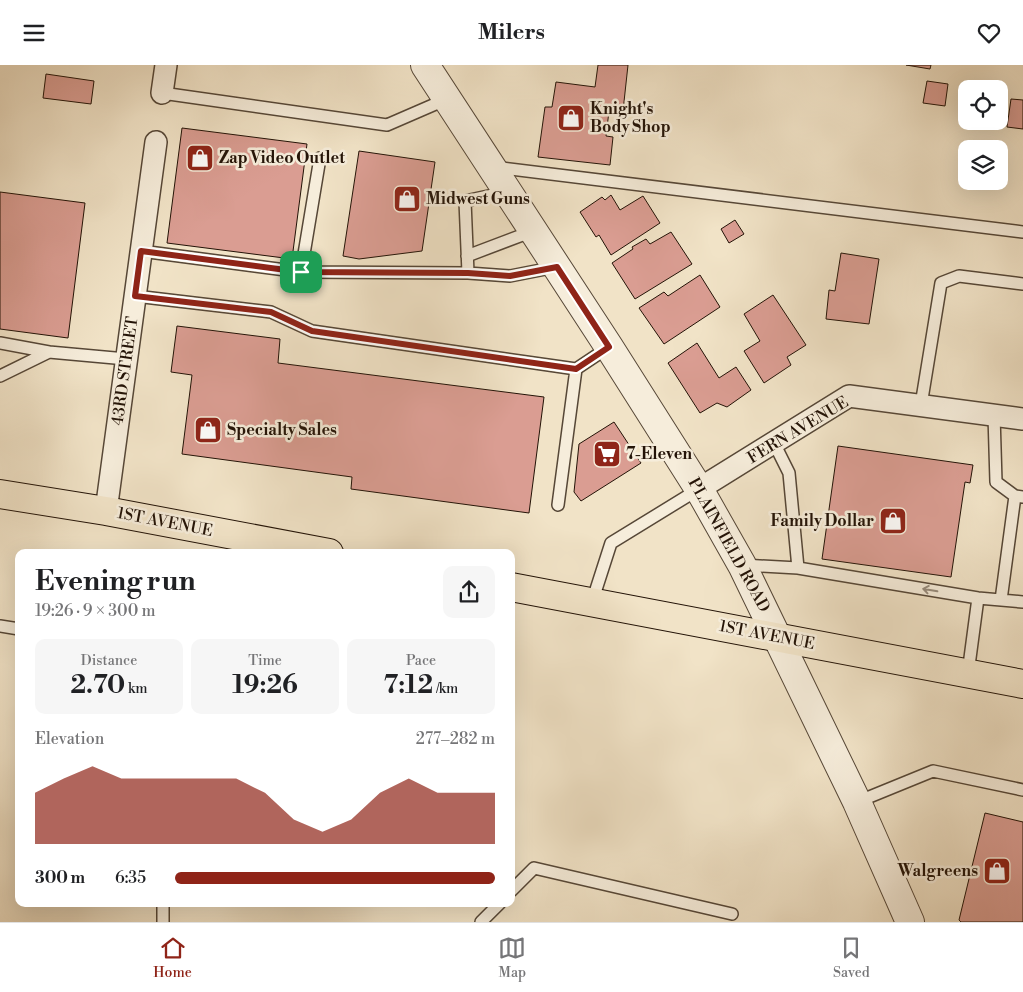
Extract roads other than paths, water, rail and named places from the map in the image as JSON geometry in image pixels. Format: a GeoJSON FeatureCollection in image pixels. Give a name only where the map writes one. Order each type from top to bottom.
{"type":"FeatureCollection","features":[{"type":"Feature","properties":{"kind":"main road","name":"1ST AVENUE"},"geometry":{"type":"LineString","coordinates":[[0,494],[106,511],[308,549]]}},
{"type":"Feature","properties":{"kind":"main road","name":"1ST AVENUE"},"geometry":{"type":"LineString","coordinates":[[515,588],[1023,684]]}},
{"type":"Feature","properties":{"kind":"street"},"geometry":{"type":"LineString","coordinates":[[162,93],[166,65]]}},
{"type":"Feature","properties":{"kind":"street","name":"PLAINFIELD ROAD"},"geometry":{"type":"LineString","coordinates":[[426,65],[699,489],[742,565],[857,802],[910,922]]}},
{"type":"Feature","properties":{"kind":"street","name":"43RD STREET"},"geometry":{"type":"LineString","coordinates":[[106,511],[156,142]]}},
{"type":"Feature","properties":{"kind":"street","name":"FERN AVENUE"},"geometry":{"type":"LineString","coordinates":[[699,489],[849,396],[1023,419]]}},
{"type":"Feature","properties":{"kind":"lane"},"geometry":{"type":"LineString","coordinates":[[162,93],[386,125],[447,99]]}},
{"type":"Feature","properties":{"kind":"lane"},"geometry":{"type":"LineString","coordinates":[[301,272],[320,158]]}},
{"type":"Feature","properties":{"kind":"lane"},"geometry":{"type":"LineString","coordinates":[[492,166],[1023,232]]}},
{"type":"Feature","properties":{"kind":"lane"},"geometry":{"type":"LineString","coordinates":[[468,273],[465,201],[508,192]]}},
{"type":"Feature","properties":{"kind":"lane"},"geometry":{"type":"LineString","coordinates":[[467,256],[533,231]]}},
{"type":"Feature","properties":{"kind":"lane"},"geometry":{"type":"LineString","coordinates":[[141,251],[301,272],[468,273],[510,276],[557,267]]}},
{"type":"Feature","properties":{"kind":"lane"},"geometry":{"type":"LineString","coordinates":[[920,405],[941,283],[958,275],[1023,284]]}},
{"type":"Feature","properties":{"kind":"lane"},"geometry":{"type":"LineString","coordinates":[[135,296],[271,312],[312,331],[576,369],[609,347]]}},
{"type":"Feature","properties":{"kind":"lane"},"geometry":{"type":"LineString","coordinates":[[0,343],[50,352],[126,359]]}},
{"type":"Feature","properties":{"kind":"lane"},"geometry":{"type":"LineString","coordinates":[[0,376],[50,352]]}},
{"type":"Feature","properties":{"kind":"lane"},"geometry":{"type":"LineString","coordinates":[[558,505],[576,369]]}},
{"type":"Feature","properties":{"kind":"lane"},"geometry":{"type":"LineString","coordinates":[[994,415],[996,482],[1019,497],[1001,600]]}},
{"type":"Feature","properties":{"kind":"lane"},"geometry":{"type":"LineString","coordinates":[[774,443],[790,473],[798,568]]}},
{"type":"Feature","properties":{"kind":"lane"},"geometry":{"type":"LineString","coordinates":[[592,602],[612,543],[699,489]]}},
{"type":"Feature","properties":{"kind":"lane"},"geometry":{"type":"LineString","coordinates":[[742,565],[798,568],[978,598],[1023,602]]}},
{"type":"Feature","properties":{"kind":"lane"},"geometry":{"type":"LineString","coordinates":[[968,673],[978,598]]}},
{"type":"Feature","properties":{"kind":"lane"},"geometry":{"type":"LineString","coordinates":[[1,630],[15,629]]}},
{"type":"Feature","properties":{"kind":"lane"},"geometry":{"type":"LineString","coordinates":[[857,802],[933,771],[1023,790]]}},
{"type":"Feature","properties":{"kind":"lane"},"geometry":{"type":"LineString","coordinates":[[515,887],[534,868],[732,914]]}},
{"type":"Feature","properties":{"kind":"lane"},"geometry":{"type":"LineString","coordinates":[[162,907],[163,922]]}},
{"type":"Feature","properties":{"kind":"lane"},"geometry":{"type":"LineString","coordinates":[[481,922],[496,907]]}},
{"type":"Feature","properties":{"kind":"place","name":"Knight's Body Shop"},"geometry":{"type":"Point","coordinates":[571,118]}},
{"type":"Feature","properties":{"kind":"place","name":"Zap Video Outlet"},"geometry":{"type":"Point","coordinates":[200,158]}},
{"type":"Feature","properties":{"kind":"place","name":"Midwest Guns"},"geometry":{"type":"Point","coordinates":[407,199]}},
{"type":"Feature","properties":{"kind":"place","name":"Specialty Sales"},"geometry":{"type":"Point","coordinates":[208,430]}},
{"type":"Feature","properties":{"kind":"place","name":"7-Eleven"},"geometry":{"type":"Point","coordinates":[607,454]}},
{"type":"Feature","properties":{"kind":"place","name":"Family Dollar"},"geometry":{"type":"Point","coordinates":[893,521]}},
{"type":"Feature","properties":{"kind":"place","name":"Walgreens"},"geometry":{"type":"Point","coordinates":[997,871]}}]}
